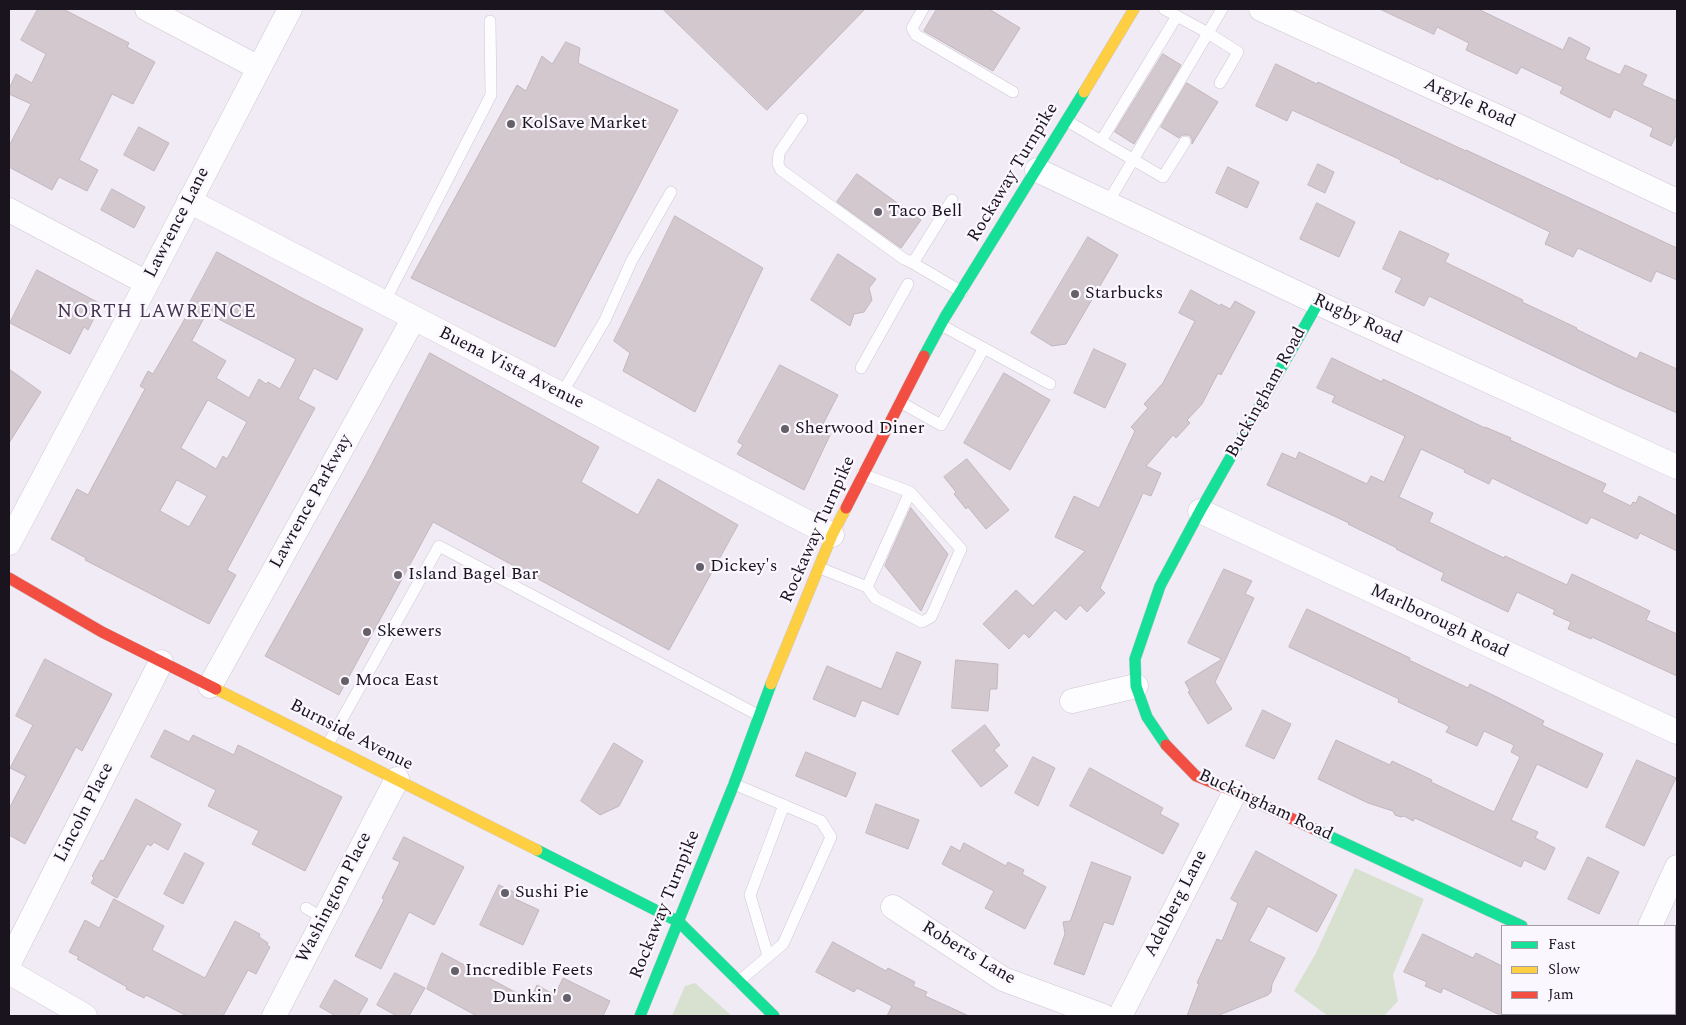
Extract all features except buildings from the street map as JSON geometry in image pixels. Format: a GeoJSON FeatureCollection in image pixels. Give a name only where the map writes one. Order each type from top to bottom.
{"type":"FeatureCollection","features":[{"type":"Feature","properties":{"kind":"main road","name":"Rockaway Turnpike"},"geometry":{"type":"LineString","coordinates":[[640,1016],[734,784],[758,715],[832,535],[941,325],[1134,9]]}},
{"type":"Feature","properties":{"kind":"main road","name":"Buckingham Road"},"geometry":{"type":"LineString","coordinates":[[1318,303],[1200,511],[1160,586],[1135,658],[1136,686],[1147,718],[1168,748],[1196,776],[1235,792],[1520,925]]}},
{"type":"Feature","properties":{"kind":"main road","name":"Burnside Avenue"},"geometry":{"type":"LineString","coordinates":[[9,578],[102,632],[328,744],[678,922],[774,1016]]}},
{"type":"Feature","properties":{"kind":"street"},"geometry":{"type":"LineString","coordinates":[[147,9],[259,68]]}},
{"type":"Feature","properties":{"kind":"street","name":"Lawrence Lane"},"geometry":{"type":"LineString","coordinates":[[9,543],[290,9]]}},
{"type":"Feature","properties":{"kind":"street","name":"Argyle Road"},"geometry":{"type":"LineString","coordinates":[[1260,9],[1520,127],[1677,201]]}},
{"type":"Feature","properties":{"kind":"street","name":"Rugby Road"},"geometry":{"type":"LineString","coordinates":[[1037,170],[1318,303],[1677,467]]}},
{"type":"Feature","properties":{"kind":"street","name":"Buena Vista Avenue"},"geometry":{"type":"LineString","coordinates":[[190,201],[832,535]]}},
{"type":"Feature","properties":{"kind":"street"},"geometry":{"type":"LineString","coordinates":[[9,210],[147,283]]}},
{"type":"Feature","properties":{"kind":"street","name":"Lawrence Parkway"},"geometry":{"type":"LineString","coordinates":[[210,686],[414,318]]}},
{"type":"Feature","properties":{"kind":"street","name":"Marlborough Road"},"geometry":{"type":"LineString","coordinates":[[1200,511],[1677,732]]}},
{"type":"Feature","properties":{"kind":"street","name":"Lincoln Place"},"geometry":{"type":"LineString","coordinates":[[9,963],[161,662]]}},
{"type":"Feature","properties":{"kind":"street"},"geometry":{"type":"LineString","coordinates":[[1072,701],[1136,686]]}},
{"type":"Feature","properties":{"kind":"street","name":"Washington Place"},"geometry":{"type":"LineString","coordinates":[[274,1016],[315,913],[397,779]]}},
{"type":"Feature","properties":{"kind":"street","name":"Adelberg Lane"},"geometry":{"type":"LineString","coordinates":[[1120,1016],[1235,792]]}},
{"type":"Feature","properties":{"kind":"street"},"geometry":{"type":"LineString","coordinates":[[1650,925],[1677,867]]}},
{"type":"Feature","properties":{"kind":"street","name":"Roberts Lane"},"geometry":{"type":"LineString","coordinates":[[893,908],[1003,979],[1103,1016]]}},
{"type":"Feature","properties":{"kind":"street"},"geometry":{"type":"LineString","coordinates":[[9,972],[85,1016]]}},
{"type":"Feature","properties":{"kind":"lane"},"geometry":{"type":"LineString","coordinates":[[923,9],[912,28],[916,35],[1013,92]]}},
{"type":"Feature","properties":{"kind":"lane"},"geometry":{"type":"LineString","coordinates":[[1164,9],[1238,52],[1220,84]]}},
{"type":"Feature","properties":{"kind":"lane"},"geometry":{"type":"LineString","coordinates":[[1108,204],[1150,125],[1222,9]]}},
{"type":"Feature","properties":{"kind":"lane"},"geometry":{"type":"LineString","coordinates":[[1101,141],[1124,109],[1177,16]]}},
{"type":"Feature","properties":{"kind":"lane"},"geometry":{"type":"LineString","coordinates":[[384,303],[491,95],[490,20]]}},
{"type":"Feature","properties":{"kind":"lane"},"geometry":{"type":"LineString","coordinates":[[802,119],[779,153],[778,164],[781,170],[898,255],[962,292]]}},
{"type":"Feature","properties":{"kind":"lane"},"geometry":{"type":"LineString","coordinates":[[1067,121],[1163,177],[1184,142]]}},
{"type":"Feature","properties":{"kind":"lane"},"geometry":{"type":"LineString","coordinates":[[561,395],[605,320],[631,262],[671,192]]}},
{"type":"Feature","properties":{"kind":"lane"},"geometry":{"type":"LineString","coordinates":[[912,262],[952,200]]}},
{"type":"Feature","properties":{"kind":"lane"},"geometry":{"type":"LineString","coordinates":[[861,368],[908,284]]}},
{"type":"Feature","properties":{"kind":"lane"},"geometry":{"type":"LineString","coordinates":[[941,325],[1050,384]]}},
{"type":"Feature","properties":{"kind":"lane"},"geometry":{"type":"LineString","coordinates":[[900,402],[941,425],[984,348]]}},
{"type":"Feature","properties":{"kind":"lane"},"geometry":{"type":"LineString","coordinates":[[820,568],[867,587],[875,598],[922,622],[931,617],[961,550],[910,492],[862,474]]}},
{"type":"Feature","properties":{"kind":"lane"},"geometry":{"type":"LineString","coordinates":[[867,587],[910,492]]}},
{"type":"Feature","properties":{"kind":"lane"},"geometry":{"type":"LineString","coordinates":[[328,744],[439,546],[758,715]]}},
{"type":"Feature","properties":{"kind":"lane"},"geometry":{"type":"LineString","coordinates":[[734,784],[821,821],[831,836],[783,944],[738,982]]}},
{"type":"Feature","properties":{"kind":"lane"},"geometry":{"type":"LineString","coordinates":[[768,956],[750,895],[784,805]]}},
{"type":"Feature","properties":{"kind":"green space"},"geometry":{"type":"Polygon","coordinates":[[[1355,868],[1424,899],[1393,975],[1398,1001],[1384,1016],[1328,1016],[1294,991],[1316,953],[1355,868]]]}},
{"type":"Feature","properties":{"kind":"green space"},"geometry":{"type":"Polygon","coordinates":[[[695,983],[732,1016],[672,1016],[685,986],[695,983]]]}},
{"type":"Feature","properties":{"kind":"traffic: fast"},"geometry":{"type":"LineString","coordinates":[[924,356],[945,317],[1084,92]]}},
{"type":"Feature","properties":{"kind":"traffic: fast"},"geometry":{"type":"LineString","coordinates":[[1166,745],[1147,717],[1136,686],[1135,659],[1160,586],[1200,511],[1318,303]]}},
{"type":"Feature","properties":{"kind":"traffic: fast"},"geometry":{"type":"LineString","coordinates":[[640,1016],[734,784],[771,684]]}},
{"type":"Feature","properties":{"kind":"traffic: fast"},"geometry":{"type":"LineString","coordinates":[[1314,829],[1520,925]]}},
{"type":"Feature","properties":{"kind":"traffic: fast"},"geometry":{"type":"LineString","coordinates":[[537,850],[679,922],[774,1016]]}},
{"type":"Feature","properties":{"kind":"traffic: slow"},"geometry":{"type":"LineString","coordinates":[[1084,92],[1134,9]]}},
{"type":"Feature","properties":{"kind":"traffic: slow"},"geometry":{"type":"LineString","coordinates":[[771,684],[832,535],[846,508]]}},
{"type":"Feature","properties":{"kind":"traffic: slow"},"geometry":{"type":"LineString","coordinates":[[216,689],[537,850]]}},
{"type":"Feature","properties":{"kind":"traffic: jam"},"geometry":{"type":"LineString","coordinates":[[846,508],[924,356]]}},
{"type":"Feature","properties":{"kind":"traffic: jam"},"geometry":{"type":"LineString","coordinates":[[9,578],[102,632],[216,689]]}},
{"type":"Feature","properties":{"kind":"traffic: jam"},"geometry":{"type":"LineString","coordinates":[[1166,745],[1196,776],[1314,829]]}},
{"type":"Feature","properties":{"kind":"place","name":"KolSave Market"},"geometry":{"type":"Point","coordinates":[511,124]}},
{"type":"Feature","properties":{"kind":"place","name":"Taco Bell"},"geometry":{"type":"Point","coordinates":[878,212]}},
{"type":"Feature","properties":{"kind":"place","name":"Starbucks"},"geometry":{"type":"Point","coordinates":[1075,294]}},
{"type":"Feature","properties":{"kind":"place","name":"Sherwood Diner"},"geometry":{"type":"Point","coordinates":[785,429]}},
{"type":"Feature","properties":{"kind":"place","name":"Dickey's"},"geometry":{"type":"Point","coordinates":[700,567]}},
{"type":"Feature","properties":{"kind":"place","name":"Island Bagel Bar"},"geometry":{"type":"Point","coordinates":[398,575]}},
{"type":"Feature","properties":{"kind":"place","name":"Skewers"},"geometry":{"type":"Point","coordinates":[367,632]}},
{"type":"Feature","properties":{"kind":"place","name":"Moca East"},"geometry":{"type":"Point","coordinates":[345,681]}},
{"type":"Feature","properties":{"kind":"place","name":"Sushi Pie"},"geometry":{"type":"Point","coordinates":[505,893]}},
{"type":"Feature","properties":{"kind":"place","name":"Incredible Feets"},"geometry":{"type":"Point","coordinates":[455,971]}},
{"type":"Feature","properties":{"kind":"place","name":"Dunkin'"},"geometry":{"type":"Point","coordinates":[567,998]}},
{"type":"Feature","properties":{"kind":"district","name":"NORTH LAWRENCE"},"geometry":{"type":"Point","coordinates":[157,313]}}]}
